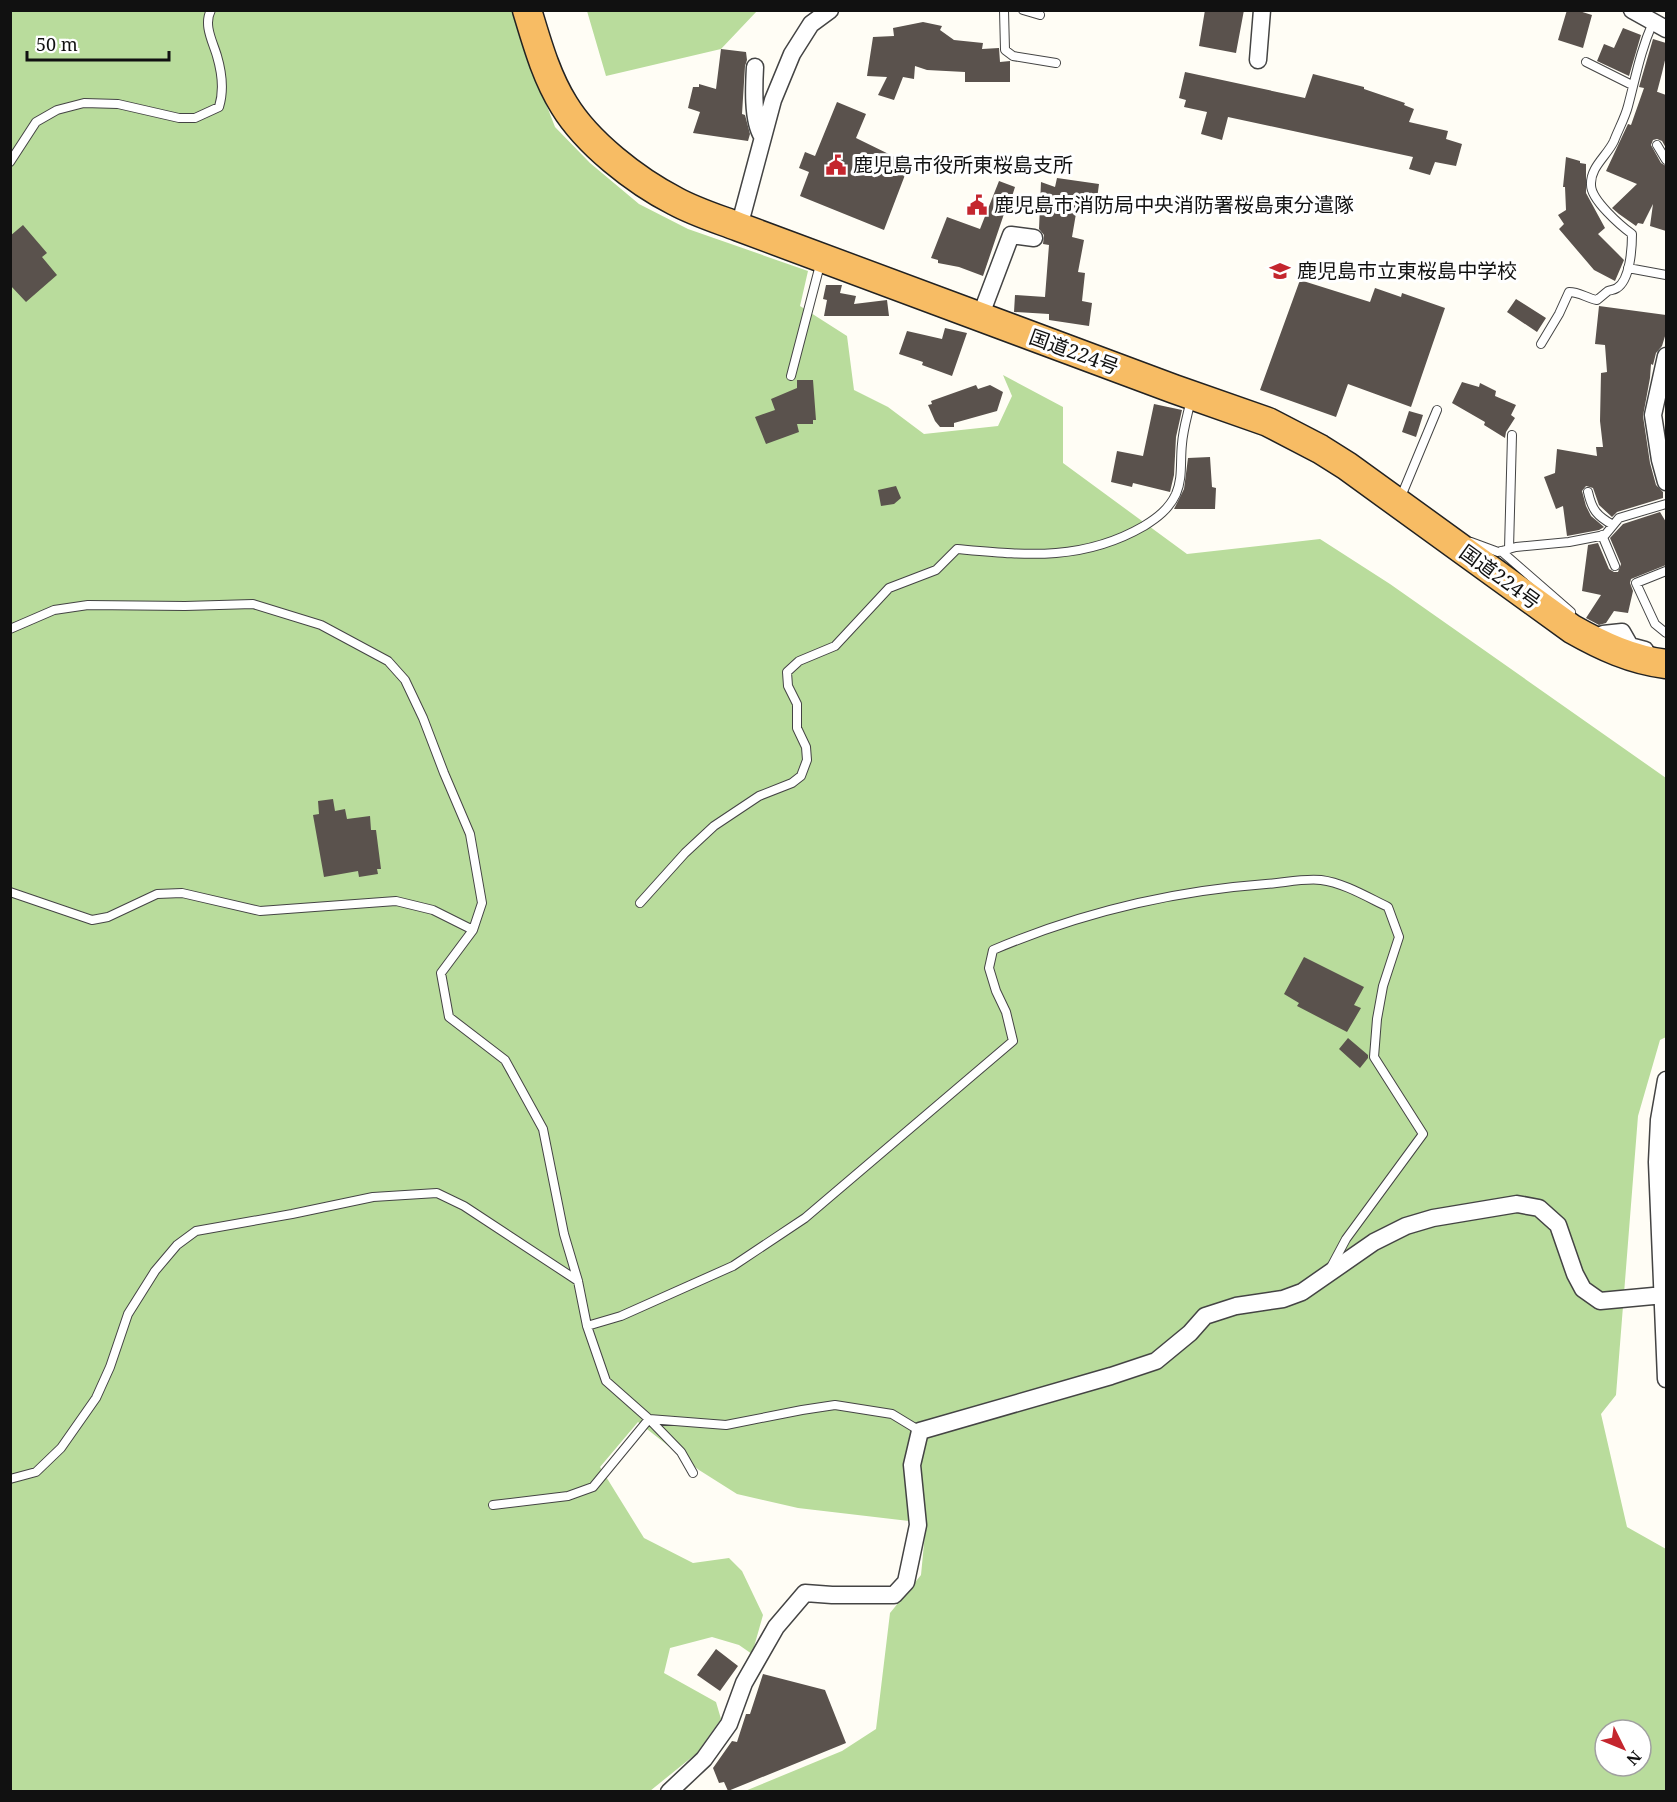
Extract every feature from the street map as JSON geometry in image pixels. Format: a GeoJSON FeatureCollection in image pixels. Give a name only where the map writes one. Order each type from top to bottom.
{"type":"FeatureCollection","features":[{"type":"Feature","properties":{"kind":"highway","name":"国道224号"},"geometry":{"type":"LineString","coordinates":[[527,10],[546,70],[564,106],[594,143],[621,166],[674,201],[739,228],[1268,422],[1320,448],[1399,502],[1572,629],[1600,645],[1625,655],[1666,663]]}},
{"type":"Feature","properties":{"kind":"street"},"geometry":{"type":"LineString","coordinates":[[739,228],[773,100],[792,54],[811,24],[830,10]]}},
{"type":"Feature","properties":{"kind":"street"},"geometry":{"type":"LineString","coordinates":[[1258,60],[1262,10]]}},
{"type":"Feature","properties":{"kind":"street"},"geometry":{"type":"LineString","coordinates":[[1632,10],[1660,26]]}},
{"type":"Feature","properties":{"kind":"street"},"geometry":{"type":"LineString","coordinates":[[756,67],[755,100],[758,130],[763,137]]}},
{"type":"Feature","properties":{"kind":"street"},"geometry":{"type":"LineString","coordinates":[[980,317],[1011,235],[1034,238]]}},
{"type":"Feature","properties":{"kind":"street"},"geometry":{"type":"LineString","coordinates":[[1666,356],[1653,415],[1666,482]]}},
{"type":"Feature","properties":{"kind":"street"},"geometry":{"type":"LineString","coordinates":[[1612,618],[1630,646],[1646,651],[1666,663]]}},
{"type":"Feature","properties":{"kind":"street"},"geometry":{"type":"LineString","coordinates":[[1603,634],[1622,632]]}},
{"type":"Feature","properties":{"kind":"street"},"geometry":{"type":"LineString","coordinates":[[1666,1080],[1659,1120],[1657,1162],[1666,1379]]}},
{"type":"Feature","properties":{"kind":"street"},"geometry":{"type":"LineString","coordinates":[[669,1791],[704,1759],[729,1724],[744,1683],[776,1627],[805,1593],[894,1595],[906,1582],[918,1525],[912,1465],[920,1431],[1156,1361],[1190,1333],[1205,1316],[1236,1306],[1283,1299],[1302,1293],[1374,1242],[1406,1226],[1433,1218],[1517,1204],[1539,1208],[1558,1225],[1575,1274],[1583,1289],[1600,1301],[1664,1295]]}},
{"type":"Feature","properties":{"kind":"lane"},"geometry":{"type":"LineString","coordinates":[[10,162],[36,122],[57,110],[84,103],[118,104],[179,118],[195,118],[219,108],[223,95],[218,57],[210,37],[208,15],[211,10]]}},
{"type":"Feature","properties":{"kind":"lane"},"geometry":{"type":"LineString","coordinates":[[1004,10],[1005,50],[1013,56],[1056,63]]}},
{"type":"Feature","properties":{"kind":"lane"},"geometry":{"type":"LineString","coordinates":[[1023,10],[1041,15]]}},
{"type":"Feature","properties":{"kind":"lane"},"geometry":{"type":"LineString","coordinates":[[1541,344],[1569,292],[1577,292],[1597,300],[1609,290],[1616,289],[1628,268],[1632,250],[1632,234],[1610,214],[1592,192],[1591,186],[1594,170],[1611,146],[1628,108],[1642,48],[1660,26]]}},
{"type":"Feature","properties":{"kind":"lane"},"geometry":{"type":"LineString","coordinates":[[1586,62],[1632,85]]}},
{"type":"Feature","properties":{"kind":"lane"},"geometry":{"type":"LineString","coordinates":[[1657,145],[1666,160]]}},
{"type":"Feature","properties":{"kind":"lane"},"geometry":{"type":"LineString","coordinates":[[791,376],[821,258]]}},
{"type":"Feature","properties":{"kind":"lane"},"geometry":{"type":"LineString","coordinates":[[1628,268],[1666,275]]}},
{"type":"Feature","properties":{"kind":"lane"},"geometry":{"type":"LineString","coordinates":[[640,903],[685,853],[714,826],[759,796],[792,783],[801,776],[807,760],[797,728],[797,704],[788,686],[787,672],[799,661],[835,646],[889,588],[936,570],[957,549],[1017,555],[1061,554],[1101,545],[1132,532],[1163,513],[1176,494],[1181,474],[1182,442],[1192,396]]}},
{"type":"Feature","properties":{"kind":"lane"},"geometry":{"type":"LineString","coordinates":[[1399,502],[1437,410]]}},
{"type":"Feature","properties":{"kind":"lane"},"geometry":{"type":"LineString","coordinates":[[1505,550],[1512,435]]}},
{"type":"Feature","properties":{"kind":"lane"},"geometry":{"type":"LineString","coordinates":[[1588,492],[1596,514],[1613,525]]}},
{"type":"Feature","properties":{"kind":"lane"},"geometry":{"type":"LineString","coordinates":[[1444,537],[1467,541],[1498,552],[1569,542],[1602,535],[1619,518],[1666,504]]}},
{"type":"Feature","properties":{"kind":"lane"},"geometry":{"type":"LineString","coordinates":[[1602,535],[1615,566]]}},
{"type":"Feature","properties":{"kind":"lane"},"geometry":{"type":"LineString","coordinates":[[1505,550],[1572,613],[1572,629]]}},
{"type":"Feature","properties":{"kind":"lane"},"geometry":{"type":"LineString","coordinates":[[1666,571],[1636,583],[1655,624],[1666,633]]}},
{"type":"Feature","properties":{"kind":"lane"},"geometry":{"type":"LineString","coordinates":[[10,629],[54,610],[88,604],[184,606],[253,604],[321,625],[388,661],[405,680],[423,718],[470,834],[482,903],[473,930],[441,973],[450,1017],[505,1060],[543,1130],[564,1234],[578,1281],[587,1326],[606,1381],[650,1419],[681,1452],[693,1473]]}},
{"type":"Feature","properties":{"kind":"lane"},"geometry":{"type":"LineString","coordinates":[[587,1326],[621,1316],[733,1266],[805,1218],[1013,1041],[1006,1012],[989,968],[993,950],[1041,930],[1163,896],[1320,880],[1348,888],[1388,907],[1399,937],[1383,986],[1377,1019],[1374,1057],[1407,1106],[1422,1134],[1346,1239],[1325,1277]]}},
{"type":"Feature","properties":{"kind":"lane"},"geometry":{"type":"LineString","coordinates":[[10,892],[92,920],[108,917],[157,894],[182,893],[260,910],[396,901],[433,910],[473,930]]}},
{"type":"Feature","properties":{"kind":"lane"},"geometry":{"type":"LineString","coordinates":[[10,1479],[36,1472],[61,1448],[96,1398],[110,1367],[128,1314],[155,1271],[177,1245],[196,1231],[373,1197],[437,1193],[464,1206],[578,1281]]}},
{"type":"Feature","properties":{"kind":"lane"},"geometry":{"type":"LineString","coordinates":[[650,1419],[726,1425],[835,1405],[891,1414],[920,1431]]}},
{"type":"Feature","properties":{"kind":"lane"},"geometry":{"type":"LineString","coordinates":[[493,1505],[568,1496],[593,1487],[650,1419]]}},
{"type":"Feature","properties":{"kind":"green space"},"geometry":{"type":"Polygon","coordinates":[[[587,10],[757,11],[721,49],[606,76],[587,10]]]}},
{"type":"Feature","properties":{"kind":"green space"},"geometry":{"type":"Polygon","coordinates":[[[11,11],[514,11],[528,57],[555,127],[590,163],[639,204],[688,229],[808,271],[800,306],[847,336],[854,390],[888,407],[924,434],[998,426],[1012,396],[1003,375],[1063,407],[1063,463],[1187,554],[1320,539],[1390,584],[1666,778],[1666,1037],[1660,1040],[1638,1116],[1616,1395],[1601,1414],[1627,1527],[1666,1549],[1666,1791],[745,1791],[842,1751],[876,1729],[890,1613],[921,1575],[926,1523],[798,1508],[737,1494],[699,1470],[638,1422],[600,1467],[644,1538],[693,1563],[729,1558],[742,1571],[763,1615],[752,1654],[739,1645],[712,1637],[670,1648],[664,1673],[716,1702],[721,1719],[697,1753],[650,1791],[11,1792],[11,11]]]}},
{"type":"Feature","properties":{"kind":"building"},"geometry":{"type":"Polygon","coordinates":[[[1205,10],[1244,10],[1236,53],[1199,46],[1205,10]]]}},
{"type":"Feature","properties":{"kind":"building"},"geometry":{"type":"Polygon","coordinates":[[[1567,10],[1592,15],[1583,48],[1558,40],[1567,10]]]}},
{"type":"Feature","properties":{"kind":"building"},"geometry":{"type":"Polygon","coordinates":[[[923,22],[942,26],[940,30],[954,40],[983,43],[982,49],[999,48],[1000,62],[1010,61],[1010,82],[965,82],[965,72],[927,70],[915,66],[914,79],[903,77],[894,100],[878,95],[887,77],[867,76],[873,37],[894,36],[893,28],[923,22]]]}},
{"type":"Feature","properties":{"kind":"building"},"geometry":{"type":"Polygon","coordinates":[[[1623,28],[1641,35],[1629,76],[1597,61],[1604,44],[1614,48],[1623,28]]]}},
{"type":"Feature","properties":{"kind":"building"},"geometry":{"type":"Polygon","coordinates":[[[1653,39],[1666,43],[1666,56],[1657,92],[1666,95],[1666,148],[1662,141],[1657,139],[1653,140],[1651,145],[1661,163],[1666,166],[1666,231],[1650,226],[1653,204],[1643,224],[1638,223],[1636,226],[1612,208],[1637,184],[1606,171],[1628,124],[1631,125],[1644,88],[1639,87],[1653,39]]]}},
{"type":"Feature","properties":{"kind":"building"},"geometry":{"type":"Polygon","coordinates":[[[721,49],[746,52],[742,114],[745,115],[750,134],[748,141],[693,133],[700,112],[688,108],[693,87],[699,87],[699,84],[716,89],[721,49]]]}},
{"type":"Feature","properties":{"kind":"building"},"geometry":{"type":"Polygon","coordinates":[[[1185,72],[1305,98],[1313,74],[1364,87],[1364,89],[1405,103],[1404,105],[1414,109],[1409,122],[1448,131],[1446,139],[1462,144],[1456,166],[1435,162],[1430,175],[1409,169],[1413,157],[1228,117],[1222,140],[1201,134],[1207,112],[1184,107],[1186,100],[1179,98],[1185,72]]]}},
{"type":"Feature","properties":{"kind":"building","name":"鹿児島市役所東桜島支所"},"geometry":{"type":"Polygon","coordinates":[[[837,102],[866,114],[856,138],[903,161],[898,172],[905,175],[884,230],[800,196],[809,172],[799,168],[805,152],[815,156],[837,102]]]}},
{"type":"Feature","properties":{"kind":"building"},"geometry":{"type":"Polygon","coordinates":[[[1566,157],[1586,164],[1586,193],[1605,228],[1598,234],[1624,260],[1615,281],[1594,270],[1559,229],[1564,224],[1558,215],[1566,210],[1565,187],[1563,187],[1566,157]]]}},
{"type":"Feature","properties":{"kind":"building"},"geometry":{"type":"Polygon","coordinates":[[[1057,178],[1099,184],[1097,199],[1079,196],[1072,237],[1084,240],[1078,272],[1085,273],[1082,301],[1092,303],[1089,326],[1049,320],[1049,314],[1014,312],[1015,295],[1045,297],[1049,245],[1043,244],[1044,235],[1039,229],[1041,182],[1055,187],[1057,178]]]}},
{"type":"Feature","properties":{"kind":"building"},"geometry":{"type":"Polygon","coordinates":[[[999,181],[1015,187],[983,276],[959,267],[938,263],[938,260],[931,258],[947,217],[980,229],[999,181]]]}},
{"type":"Feature","properties":{"kind":"building"},"geometry":{"type":"Polygon","coordinates":[[[23,225],[47,253],[42,257],[57,275],[26,302],[10,285],[10,236],[23,225]]]}},
{"type":"Feature","properties":{"kind":"building"},"geometry":{"type":"Polygon","coordinates":[[[1300,280],[1370,302],[1375,288],[1401,297],[1402,293],[1445,308],[1411,407],[1348,384],[1336,417],[1260,390],[1300,280]]]}},
{"type":"Feature","properties":{"kind":"building"},"geometry":{"type":"Polygon","coordinates":[[[826,285],[842,285],[840,293],[856,296],[854,304],[887,300],[889,316],[824,316],[827,300],[823,299],[826,285]]]}},
{"type":"Feature","properties":{"kind":"building"},"geometry":{"type":"Polygon","coordinates":[[[1516,299],[1546,318],[1537,332],[1507,312],[1516,299]]]}},
{"type":"Feature","properties":{"kind":"building"},"geometry":{"type":"Polygon","coordinates":[[[1599,306],[1666,315],[1666,333],[1653,365],[1651,364],[1643,416],[1650,463],[1656,485],[1663,492],[1663,498],[1617,512],[1612,517],[1599,505],[1593,488],[1586,486],[1582,491],[1586,506],[1591,516],[1604,527],[1567,536],[1563,506],[1556,509],[1544,477],[1555,473],[1557,449],[1597,456],[1596,447],[1603,447],[1600,421],[1601,373],[1607,372],[1605,345],[1595,344],[1599,306]]]}},
{"type":"Feature","properties":{"kind":"building"},"geometry":{"type":"Polygon","coordinates":[[[945,328],[967,333],[952,376],[922,365],[923,362],[899,354],[907,331],[942,339],[945,328]]]}},
{"type":"Feature","properties":{"kind":"building"},"geometry":{"type":"Polygon","coordinates":[[[797,380],[813,380],[816,420],[813,420],[813,424],[797,424],[799,432],[766,444],[755,417],[775,410],[771,399],[797,388],[797,380]]]}},
{"type":"Feature","properties":{"kind":"building"},"geometry":{"type":"Polygon","coordinates":[[[1462,382],[1479,387],[1480,383],[1496,391],[1495,396],[1516,405],[1511,415],[1515,418],[1505,438],[1484,425],[1485,422],[1452,403],[1462,382]]]}},
{"type":"Feature","properties":{"kind":"building"},"geometry":{"type":"Polygon","coordinates":[[[976,385],[978,389],[990,385],[1003,392],[997,411],[954,423],[954,427],[940,427],[928,405],[932,404],[931,401],[976,385]]]}},
{"type":"Feature","properties":{"kind":"building"},"geometry":{"type":"Polygon","coordinates":[[[1154,404],[1182,410],[1176,437],[1174,475],[1170,492],[1133,483],[1132,487],[1111,482],[1117,451],[1143,456],[1154,404]]]}},
{"type":"Feature","properties":{"kind":"building"},"geometry":{"type":"Polygon","coordinates":[[[1409,411],[1423,415],[1416,437],[1402,432],[1409,411]]]}},
{"type":"Feature","properties":{"kind":"building"},"geometry":{"type":"Polygon","coordinates":[[[1210,457],[1212,487],[1216,488],[1215,509],[1174,509],[1184,489],[1188,458],[1210,457]]]}},
{"type":"Feature","properties":{"kind":"building"},"geometry":{"type":"Polygon","coordinates":[[[896,486],[901,498],[894,504],[881,506],[878,490],[896,486]]]}},
{"type":"Feature","properties":{"kind":"building"},"geometry":{"type":"Polygon","coordinates":[[[1660,512],[1666,522],[1666,565],[1631,579],[1633,591],[1628,613],[1614,611],[1606,623],[1599,625],[1586,618],[1601,595],[1582,591],[1588,545],[1598,543],[1609,569],[1618,572],[1621,564],[1610,538],[1623,524],[1660,512]]]}},
{"type":"Feature","properties":{"kind":"building"},"geometry":{"type":"Polygon","coordinates":[[[333,799],[335,811],[345,809],[347,819],[370,816],[371,830],[376,830],[381,869],[377,869],[378,874],[359,877],[358,871],[324,877],[313,815],[319,814],[318,801],[333,799]]]}},
{"type":"Feature","properties":{"kind":"building"},"geometry":{"type":"Polygon","coordinates":[[[1304,957],[1364,987],[1354,1005],[1361,1008],[1347,1032],[1297,1006],[1299,1003],[1284,994],[1304,957]]]}},
{"type":"Feature","properties":{"kind":"building"},"geometry":{"type":"Polygon","coordinates":[[[1348,1038],[1368,1055],[1360,1068],[1339,1049],[1348,1038]]]}},
{"type":"Feature","properties":{"kind":"building"},"geometry":{"type":"Polygon","coordinates":[[[716,1649],[738,1666],[720,1691],[697,1675],[716,1649]]]}},
{"type":"Feature","properties":{"kind":"building"},"geometry":{"type":"Polygon","coordinates":[[[763,1674],[825,1690],[846,1743],[728,1791],[724,1782],[719,1783],[713,1768],[732,1741],[737,1742],[746,1714],[750,1714],[763,1674]]]}},
{"type":"Feature","properties":{"kind":"place","name":"鹿児島市役所東桜島支所"},"geometry":{"type":"Point","coordinates":[836,165]}},
{"type":"Feature","properties":{"kind":"place","name":"鹿児島市消防局中央消防署桜島東分遣隊"},"geometry":{"type":"Point","coordinates":[977,205]}},
{"type":"Feature","properties":{"kind":"place","name":"鹿児島市立東桜島中学校"},"geometry":{"type":"Point","coordinates":[1280,271]}}]}
